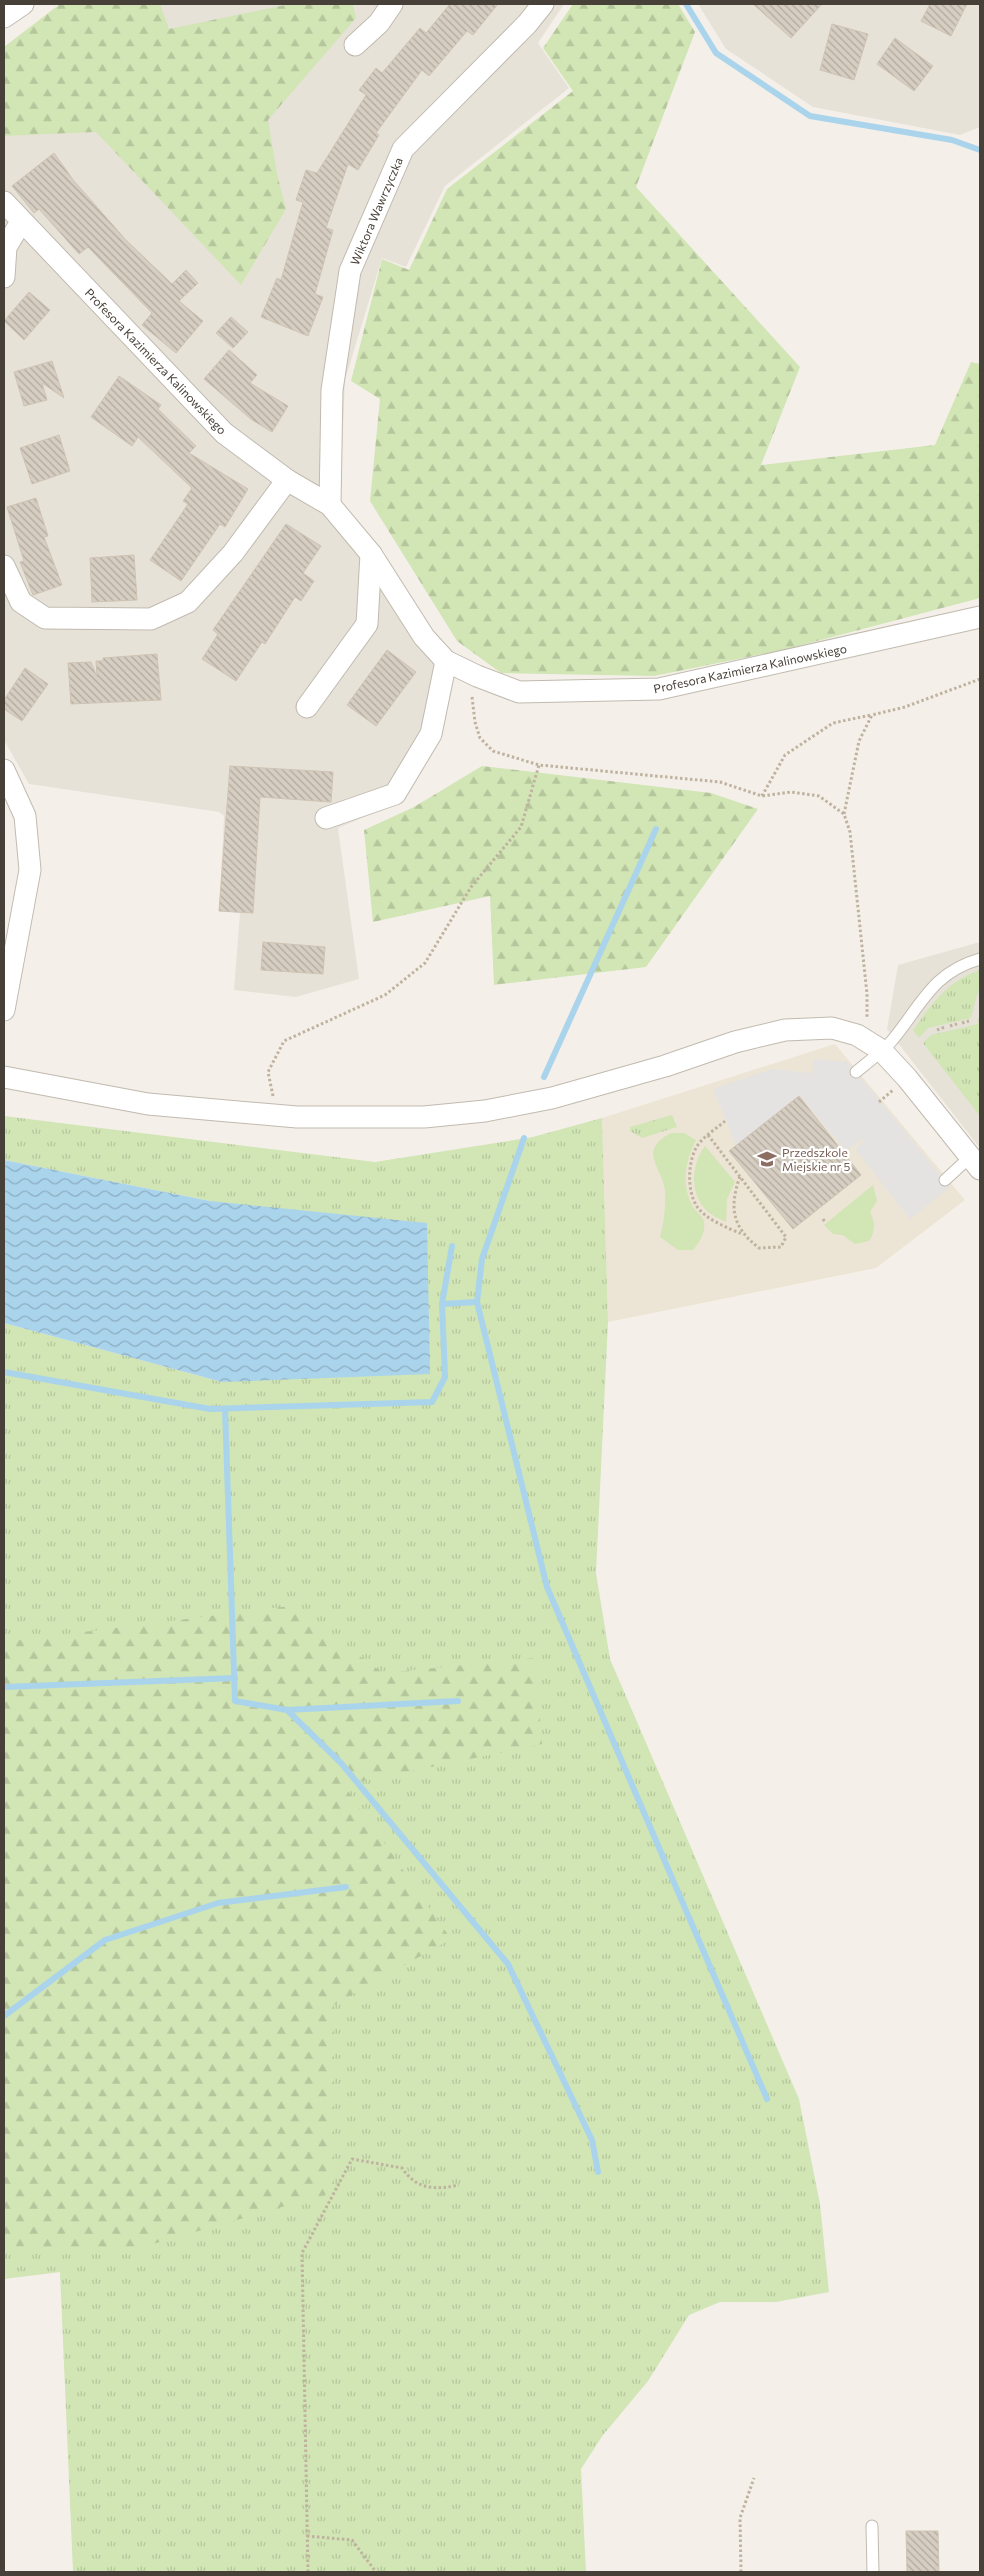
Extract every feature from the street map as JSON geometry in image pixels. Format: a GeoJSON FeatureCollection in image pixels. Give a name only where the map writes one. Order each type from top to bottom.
{"type":"FeatureCollection","features":[{"type":"Feature","properties":{"kind":"street"},"geometry":{"type":"LineString","coordinates":[[4,17],[23,4]]}},
{"type":"Feature","properties":{"kind":"street"},"geometry":{"type":"LineString","coordinates":[[355,45],[379,23],[392,4]]}},
{"type":"Feature","properties":{"kind":"street","name":"Wiktora Wawrzyczka"},"geometry":{"type":"LineString","coordinates":[[330,505],[332,390],[350,271],[403,148],[527,24],[543,4]]}},
{"type":"Feature","properties":{"kind":"street","name":"Profesora Kazimierza Kalinowskiego"},"geometry":{"type":"LineString","coordinates":[[4,202],[224,433],[287,480],[330,505],[370,554],[424,637],[446,660],[477,676],[519,692],[659,689],[980,617]]}},
{"type":"Feature","properties":{"kind":"street"},"geometry":{"type":"LineString","coordinates":[[4,278],[6,247],[21,222]]}},
{"type":"Feature","properties":{"kind":"street"},"geometry":{"type":"LineString","coordinates":[[4,566],[21,602],[45,618],[151,619],[188,602],[233,553],[287,480]]}},
{"type":"Feature","properties":{"kind":"street"},"geometry":{"type":"LineString","coordinates":[[308,707],[367,624],[370,554]]}},
{"type":"Feature","properties":{"kind":"street"},"geometry":{"type":"LineString","coordinates":[[326,818],[395,794],[431,734],[446,660]]}},
{"type":"Feature","properties":{"kind":"street"},"geometry":{"type":"LineString","coordinates":[[4,770],[25,816],[30,870],[4,1010]]}},
{"type":"Feature","properties":{"kind":"street"},"geometry":{"type":"LineString","coordinates":[[4,1077],[148,1104],[297,1117],[424,1117],[485,1111],[552,1098],[665,1066],[735,1042],[784,1030],[832,1028],[857,1034],[881,1050],[907,1078],[975,1163]]}},
{"type":"Feature","properties":{"kind":"lane"},"geometry":{"type":"LineString","coordinates":[[856,1072],[888,1045],[923,997],[945,974],[980,959]]}},
{"type":"Feature","properties":{"kind":"lane"},"geometry":{"type":"LineString","coordinates":[[945,1180],[975,1163]]}},
{"type":"Feature","properties":{"kind":"lane"},"geometry":{"type":"LineString","coordinates":[[872,2526],[873,2572]]}},
{"type":"Feature","properties":{"kind":"path"},"geometry":{"type":"LineString","coordinates":[[477,676],[472,694],[475,722],[480,738],[492,750],[539,765],[720,782],[762,796],[791,792],[819,796],[844,814]]}},
{"type":"Feature","properties":{"kind":"path"},"geometry":{"type":"LineString","coordinates":[[762,796],[785,755],[834,723],[905,707],[980,678]]}},
{"type":"Feature","properties":{"kind":"path"},"geometry":{"type":"LineString","coordinates":[[872,715],[859,742],[844,814],[850,832],[867,994],[867,1019],[881,1050]]}},
{"type":"Feature","properties":{"kind":"path"},"geometry":{"type":"LineString","coordinates":[[297,1117],[275,1104],[268,1072],[284,1041],[385,995],[425,963],[471,888],[521,827],[539,765]]}},
{"type":"Feature","properties":{"kind":"path"},"geometry":{"type":"LineString","coordinates":[[962,1023],[969,1022]]}},
{"type":"Feature","properties":{"kind":"path"},"geometry":{"type":"LineString","coordinates":[[950,1026],[957,1024]]}},
{"type":"Feature","properties":{"kind":"path"},"geometry":{"type":"LineString","coordinates":[[937,1030],[945,1028]]}},
{"type":"Feature","properties":{"kind":"path"},"geometry":{"type":"LineString","coordinates":[[708,1135],[786,1237],[780,1247],[759,1248],[742,1234],[726,1228],[696,1205],[691,1183],[690,1164],[697,1146],[708,1135],[725,1121]]}},
{"type":"Feature","properties":{"kind":"path"},"geometry":{"type":"LineString","coordinates":[[740,1176],[733,1203],[733,1212],[742,1234]]}},
{"type":"Feature","properties":{"kind":"path"},"geometry":{"type":"LineString","coordinates":[[308,2572],[302,2253],[352,2159],[402,2168],[408,2177],[422,2187],[439,2189],[459,2185]]}},
{"type":"Feature","properties":{"kind":"path"},"geometry":{"type":"LineString","coordinates":[[741,2572],[740,2518],[754,2478]]}},
{"type":"Feature","properties":{"kind":"path"},"geometry":{"type":"LineString","coordinates":[[307,2536],[352,2540],[376,2572]]}},
{"type":"Feature","properties":{"kind":"shaded area"},"geometry":{"type":"Polygon","coordinates":[[[79,4],[564,4],[538,43],[569,88],[445,186],[406,267],[382,258],[345,380],[340,500],[439,666],[406,799],[338,828],[359,979],[296,997],[234,990],[240,913],[219,911],[224,816],[219,812],[29,784],[4,740],[4,57],[79,4]]]}},
{"type":"Feature","properties":{"kind":"shaded area"},"geometry":{"type":"Polygon","coordinates":[[[698,4],[980,4],[980,127],[960,135],[813,107],[726,49],[698,4]]]}},
{"type":"Feature","properties":{"kind":"shaded area"},"geometry":{"type":"Polygon","coordinates":[[[980,942],[980,1148],[887,1029],[898,965],[980,942]]]}},
{"type":"Feature","properties":{"kind":"shaded area","name":"Przedszkole Miejskie nr 5"},"geometry":{"type":"Polygon","coordinates":[[[835,1044],[965,1200],[876,1268],[608,1322],[602,1118],[835,1044]]]}},
{"type":"Feature","properties":{"kind":"shaded area"},"geometry":{"type":"Polygon","coordinates":[[[814,1059],[848,1062],[950,1187],[910,1219],[855,1149],[864,1141],[863,1139],[846,1151],[800,1096],[736,1146],[713,1089],[772,1069],[812,1073],[814,1059]]]}},
{"type":"Feature","properties":{"kind":"green space"},"geometry":{"type":"Polygon","coordinates":[[[60,4],[160,4],[169,29],[290,4],[353,4],[356,18],[268,120],[277,174],[286,209],[241,285],[96,132],[4,136],[4,47],[60,4]]]}},
{"type":"Feature","properties":{"kind":"green space"},"geometry":{"type":"Polygon","coordinates":[[[573,4],[678,4],[695,32],[636,187],[800,367],[761,465],[935,445],[971,362],[980,364],[980,598],[787,649],[654,676],[501,673],[457,641],[370,501],[380,399],[351,381],[382,259],[409,270],[447,189],[573,91],[543,48],[573,4]]]}},
{"type":"Feature","properties":{"kind":"green space"},"geometry":{"type":"Polygon","coordinates":[[[482,766],[711,793],[758,809],[646,967],[494,985],[490,896],[373,922],[364,830],[414,807],[482,766]]]}},
{"type":"Feature","properties":{"kind":"green space"},"geometry":{"type":"Polygon","coordinates":[[[980,970],[980,990],[978,991],[971,1018],[928,1028],[919,1038],[913,1030],[934,1002],[949,987],[980,970]]]}},
{"type":"Feature","properties":{"kind":"green space"},"geometry":{"type":"Polygon","coordinates":[[[980,1010],[980,1116],[923,1043],[931,1035],[978,1024],[980,1010]]]}},
{"type":"Feature","properties":{"kind":"green space"},"geometry":{"type":"Polygon","coordinates":[[[672,1115],[677,1127],[642,1138],[630,1131],[630,1127],[672,1115]]]}},
{"type":"Feature","properties":{"kind":"green space"},"geometry":{"type":"Polygon","coordinates":[[[4,1116],[375,1162],[533,1137],[602,1118],[608,1322],[596,1573],[610,1659],[799,2099],[820,2204],[829,2292],[776,2302],[720,2302],[689,2315],[648,2381],[603,2435],[581,2469],[586,2572],[73,2572],[60,2272],[4,2279],[4,1323],[222,1382],[210,1201],[4,1160],[4,1116]]]}},
{"type":"Feature","properties":{"kind":"green space"},"geometry":{"type":"Polygon","coordinates":[[[671,1133],[684,1133],[696,1140],[689,1156],[686,1182],[689,1199],[704,1222],[704,1230],[693,1250],[678,1250],[660,1237],[663,1226],[665,1190],[653,1153],[655,1146],[671,1133]]]}},
{"type":"Feature","properties":{"kind":"green space"},"geometry":{"type":"Polygon","coordinates":[[[705,1146],[735,1182],[727,1199],[726,1222],[708,1212],[702,1205],[695,1188],[695,1170],[700,1154],[705,1146]]]}},
{"type":"Feature","properties":{"kind":"green space"},"geometry":{"type":"Polygon","coordinates":[[[873,1185],[877,1201],[870,1212],[874,1226],[873,1234],[869,1241],[855,1244],[843,1235],[833,1234],[824,1225],[873,1185]]]}},
{"type":"Feature","properties":{"kind":"green space"},"geometry":{"type":"Polygon","coordinates":[[[290,1606],[383,1673],[535,1658],[542,1744],[344,1785],[451,1939],[334,2005],[334,2192],[125,2252],[4,2246],[4,1642],[290,1606]]]}},
{"type":"Feature","properties":{"kind":"water"},"geometry":{"type":"Polygon","coordinates":[[[4,1160],[210,1201],[427,1223],[430,1374],[222,1382],[4,1323],[4,1160]]]}},
{"type":"Feature","properties":{"kind":"building"},"geometry":{"type":"Polygon","coordinates":[[[450,4],[498,4],[473,35],[467,31],[429,76],[422,70],[376,133],[379,135],[358,170],[348,164],[326,228],[333,230],[315,294],[323,297],[308,336],[261,317],[277,278],[281,280],[303,202],[296,200],[306,170],[317,173],[366,95],[359,90],[376,68],[382,73],[420,28],[426,33],[450,4]]]}},
{"type":"Feature","properties":{"kind":"building"},"geometry":{"type":"Polygon","coordinates":[[[753,4],[822,4],[791,38],[753,4]]]}},
{"type":"Feature","properties":{"kind":"building"},"geometry":{"type":"Polygon","coordinates":[[[930,4],[967,4],[951,36],[921,21],[930,4]]]}},
{"type":"Feature","properties":{"kind":"building"},"geometry":{"type":"Polygon","coordinates":[[[832,24],[868,34],[854,80],[820,70],[832,24]]]}},
{"type":"Feature","properties":{"kind":"building"},"geometry":{"type":"Polygon","coordinates":[[[895,38],[933,66],[914,91],[877,64],[895,38]]]}},
{"type":"Feature","properties":{"kind":"building"},"geometry":{"type":"Polygon","coordinates":[[[54,153],[74,181],[126,240],[172,284],[186,270],[198,283],[179,301],[203,321],[176,353],[142,325],[152,313],[88,247],[79,254],[39,209],[34,213],[12,186],[54,153]]]}},
{"type":"Feature","properties":{"kind":"building"},"geometry":{"type":"Polygon","coordinates":[[[29,292],[50,310],[24,340],[4,321],[29,292]]]}},
{"type":"Feature","properties":{"kind":"building"},"geometry":{"type":"Polygon","coordinates":[[[231,317],[248,332],[233,348],[216,333],[231,317]]]}},
{"type":"Feature","properties":{"kind":"building"},"geometry":{"type":"Polygon","coordinates":[[[229,350],[257,375],[250,383],[288,406],[272,432],[252,420],[204,379],[229,350]]]}},
{"type":"Feature","properties":{"kind":"building"},"geometry":{"type":"Polygon","coordinates":[[[52,361],[64,398],[42,383],[47,400],[24,406],[14,372],[52,361]]]}},
{"type":"Feature","properties":{"kind":"building"},"geometry":{"type":"Polygon","coordinates":[[[119,376],[161,405],[158,409],[196,446],[189,453],[248,489],[225,527],[220,524],[181,581],[150,560],[188,504],[183,501],[192,488],[138,437],[132,446],[91,417],[119,376]]]}},
{"type":"Feature","properties":{"kind":"building"},"geometry":{"type":"Polygon","coordinates":[[[59,435],[70,471],[32,484],[20,448],[59,435]]]}},
{"type":"Feature","properties":{"kind":"building"},"geometry":{"type":"Polygon","coordinates":[[[36,498],[48,536],[44,537],[62,585],[33,595],[20,562],[24,561],[7,507],[36,498]]]}},
{"type":"Feature","properties":{"kind":"building"},"geometry":{"type":"Polygon","coordinates":[[[286,524],[321,546],[303,573],[314,581],[301,601],[295,597],[265,644],[262,642],[236,681],[202,659],[218,634],[213,630],[286,524]]]}},
{"type":"Feature","properties":{"kind":"building"},"geometry":{"type":"Polygon","coordinates":[[[134,555],[137,600],[92,602],[90,558],[134,555]]]}},
{"type":"Feature","properties":{"kind":"building"},"geometry":{"type":"Polygon","coordinates":[[[387,650],[416,672],[376,726],[347,705],[387,650]]]}},
{"type":"Feature","properties":{"kind":"building"},"geometry":{"type":"Polygon","coordinates":[[[157,654],[161,700],[71,704],[68,663],[91,662],[97,677],[96,661],[103,661],[103,658],[157,654]]]}},
{"type":"Feature","properties":{"kind":"building"},"geometry":{"type":"Polygon","coordinates":[[[25,668],[48,684],[22,721],[4,709],[4,700],[25,668]]]}},
{"type":"Feature","properties":{"kind":"building"},"geometry":{"type":"Polygon","coordinates":[[[230,766],[333,772],[331,802],[260,797],[253,913],[219,911],[230,766]]]}},
{"type":"Feature","properties":{"kind":"building"},"geometry":{"type":"Polygon","coordinates":[[[263,942],[325,947],[323,974],[261,970],[263,942]]]}},
{"type":"Feature","properties":{"kind":"building","name":"Przedszkole Miejskie nr 5"},"geometry":{"type":"Polygon","coordinates":[[[799,1096],[861,1175],[793,1229],[729,1151],[799,1096]]]}},
{"type":"Feature","properties":{"kind":"building"},"geometry":{"type":"Polygon","coordinates":[[[906,2531],[938,2531],[939,2572],[907,2572],[906,2531]]]}},
{"type":"Feature","properties":{"kind":"waterway"},"geometry":{"type":"LineString","coordinates":[[686,4],[716,53],[810,116],[952,140],[980,150]]}},
{"type":"Feature","properties":{"kind":"waterway"},"geometry":{"type":"LineString","coordinates":[[544,1077],[656,829]]}},
{"type":"Feature","properties":{"kind":"waterway"},"geometry":{"type":"LineString","coordinates":[[524,1138],[482,1259],[477,1302],[547,1587],[767,2099]]}},
{"type":"Feature","properties":{"kind":"waterway"},"geometry":{"type":"LineString","coordinates":[[4,1372],[210,1409],[432,1402],[445,1377],[442,1304],[452,1246]]}},
{"type":"Feature","properties":{"kind":"waterway"},"geometry":{"type":"LineString","coordinates":[[442,1304],[477,1302]]}},
{"type":"Feature","properties":{"kind":"waterway"},"geometry":{"type":"LineString","coordinates":[[225,1409],[235,1701],[287,1710],[458,1701]]}},
{"type":"Feature","properties":{"kind":"waterway"},"geometry":{"type":"LineString","coordinates":[[4,1687],[235,1678]]}},
{"type":"Feature","properties":{"kind":"waterway"},"geometry":{"type":"LineString","coordinates":[[287,1710],[341,1763],[508,1964],[592,2140],[598,2172]]}},
{"type":"Feature","properties":{"kind":"waterway"},"geometry":{"type":"LineString","coordinates":[[4,2016],[105,1940],[218,1903],[346,1887]]}},
{"type":"Feature","properties":{"kind":"place","name":"Przedszkole Miejskie nr 5"},"geometry":{"type":"Point","coordinates":[767,1159]}}]}
